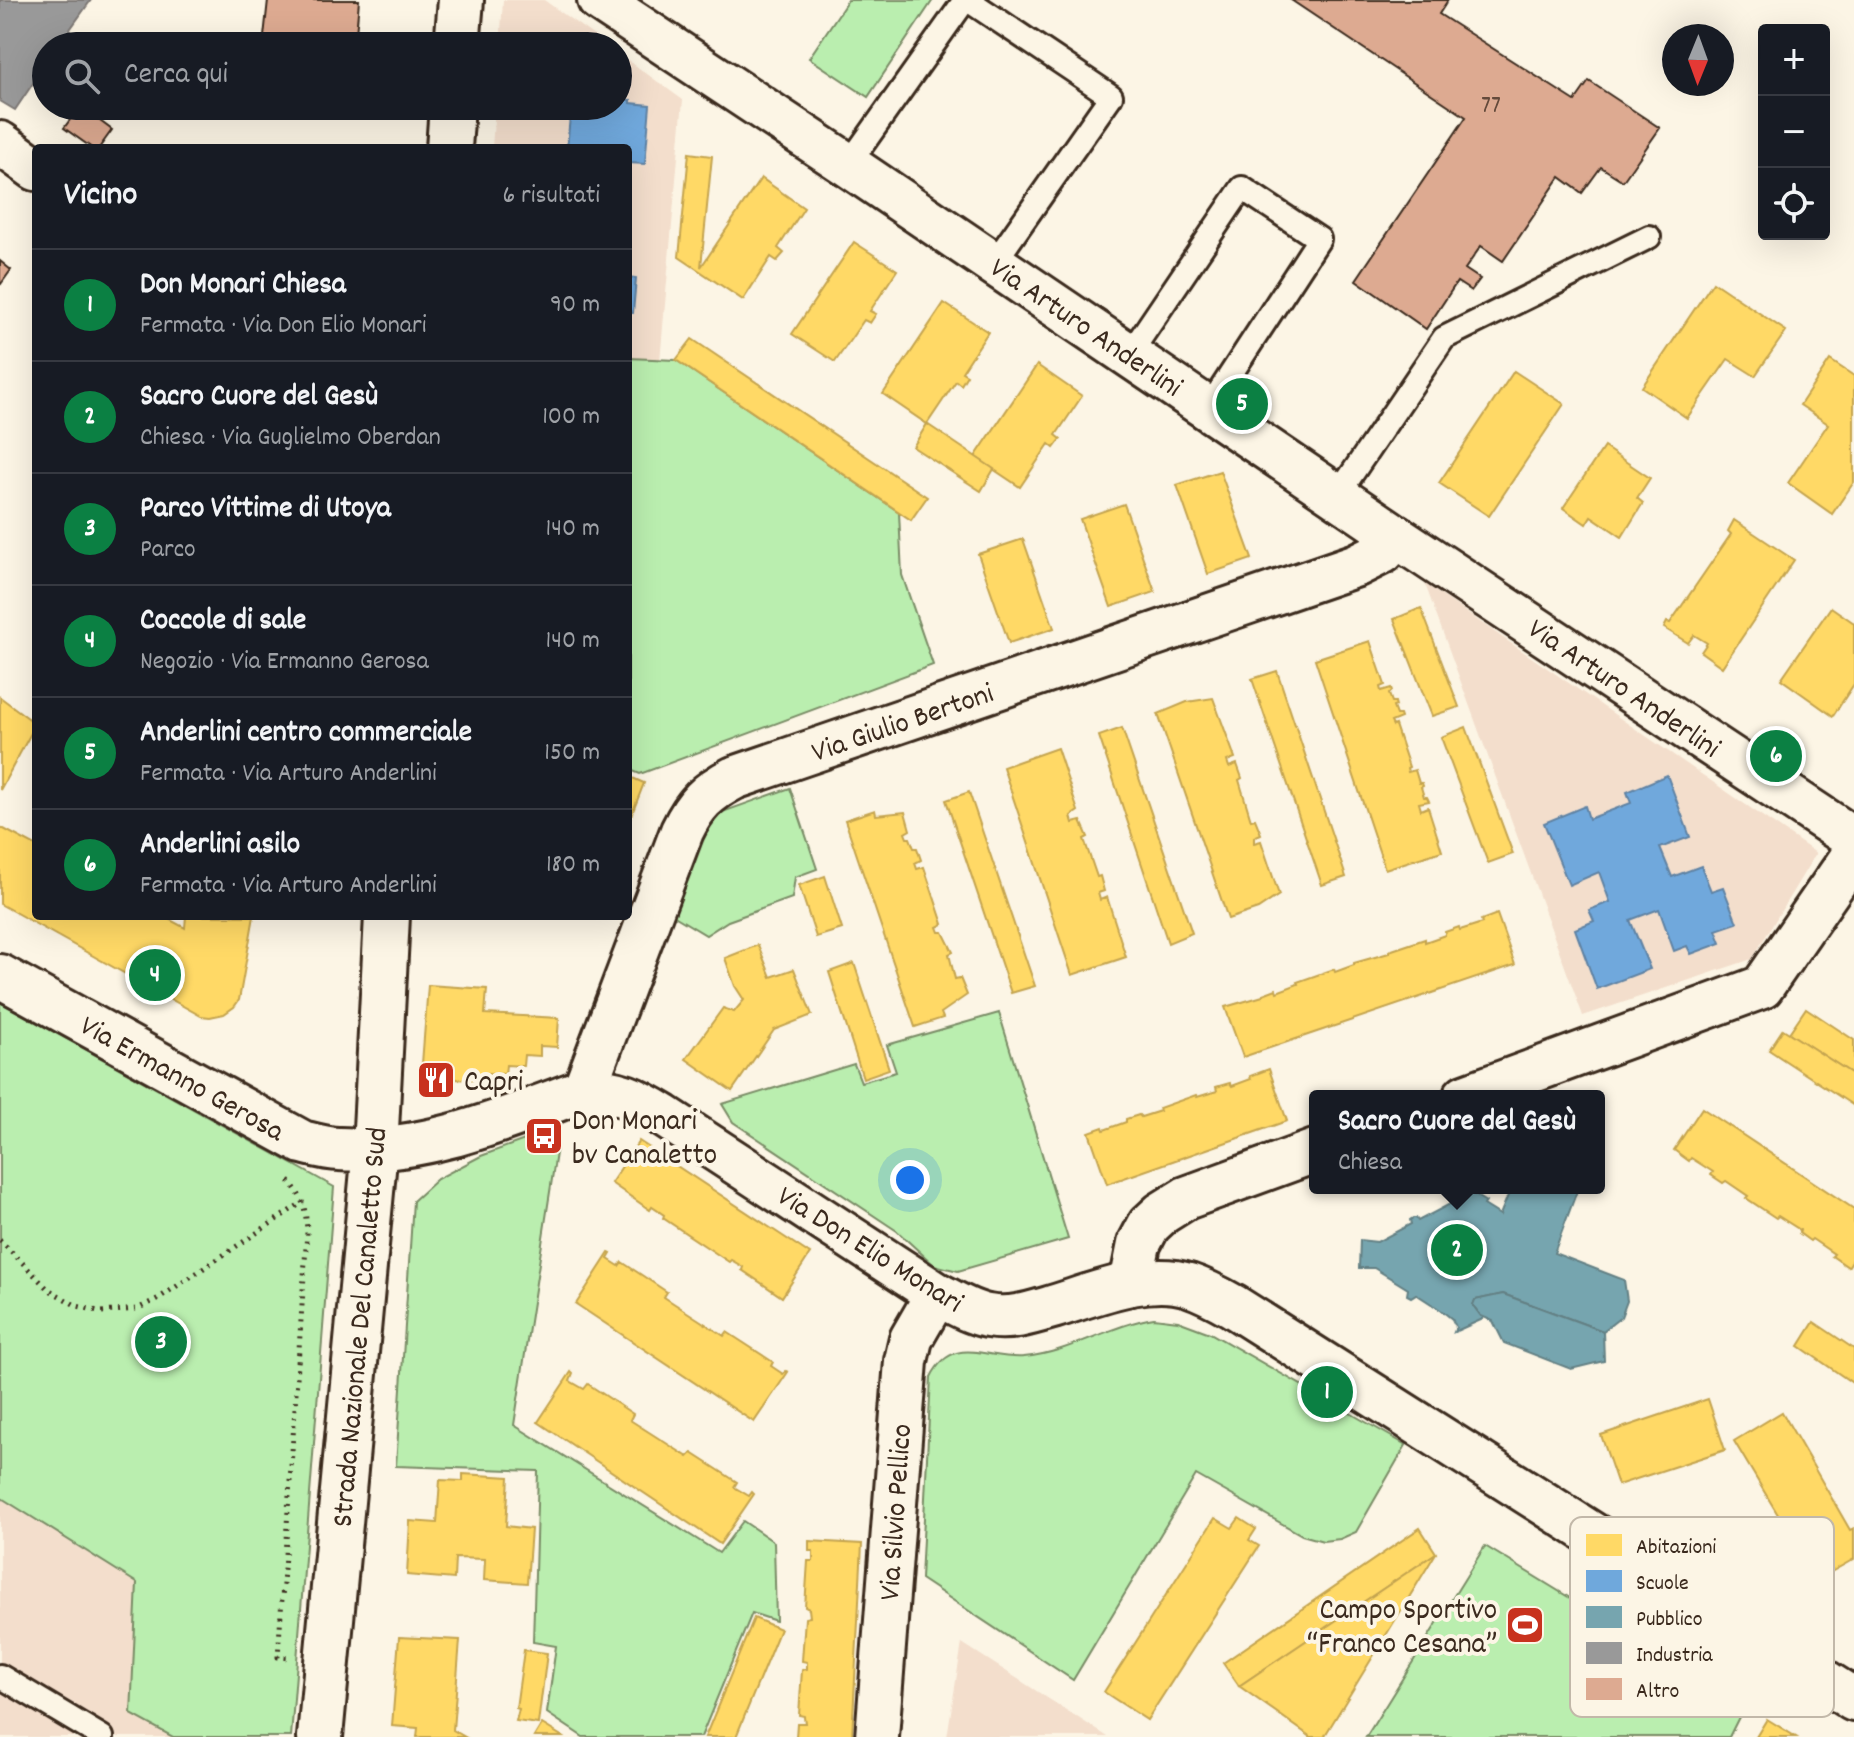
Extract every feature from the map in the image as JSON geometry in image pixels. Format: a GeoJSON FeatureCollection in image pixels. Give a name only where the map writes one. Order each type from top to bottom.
{"type":"FeatureCollection","features":[{"type":"Feature","properties":{"kind":"main road"},"geometry":{"type":"LineString","coordinates":[[458,32],[461,0]]}},
{"type":"Feature","properties":{"kind":"main road"},"geometry":{"type":"LineString","coordinates":[[449,144],[451,120]]}},
{"type":"Feature","properties":{"kind":"main road","name":"Strada Nazionale Del Canaletto Sud"},"geometry":{"type":"LineString","coordinates":[[320,1737],[375,1149],[387,920]]}},
{"type":"Feature","properties":{"kind":"street","name":"Via Arturo Anderlini"},"geometry":{"type":"LineString","coordinates":[[599,0],[1396,536],[1854,839]]}},
{"type":"Feature","properties":{"kind":"street"},"geometry":{"type":"LineString","coordinates":[[0,143],[32,166]]}},
{"type":"Feature","properties":{"kind":"street","name":"Via Giulio Bertoni"},"geometry":{"type":"LineString","coordinates":[[584,1090],[682,831],[692,811],[715,787],[1357,565],[1383,552],[1396,536]]}},
{"type":"Feature","properties":{"kind":"street"},"geometry":{"type":"LineString","coordinates":[[1481,1090],[1762,987],[1854,854]]}},
{"type":"Feature","properties":{"kind":"street","name":"Via Ermanno Gerosa"},"geometry":{"type":"LineString","coordinates":[[0,976],[302,1142],[335,1149],[375,1149]]}},
{"type":"Feature","properties":{"kind":"street","name":"Via Don Elio Monari"},"geometry":{"type":"LineString","coordinates":[[375,1149],[448,1138],[584,1090],[607,1090],[627,1096],[653,1109],[937,1294],[970,1311],[1005,1318],[1024,1315],[1131,1284],[1153,1281],[1188,1284],[1210,1293],[1570,1520]]}},
{"type":"Feature","properties":{"kind":"street"},"geometry":{"type":"LineString","coordinates":[[1131,1284],[1139,1244],[1149,1225],[1162,1213],[1186,1198],[1309,1153]]}},
{"type":"Feature","properties":{"kind":"street","name":"Via Silvio Pellico"},"geometry":{"type":"LineString","coordinates":[[877,1737],[906,1361],[911,1339],[937,1294]]}},
{"type":"Feature","properties":{"kind":"street","name":"Via Don Elio Monari"},"geometry":{"type":"LineString","coordinates":[[1834,1687],[1854,1700]]}},
{"type":"Feature","properties":{"kind":"lane"},"geometry":{"type":"LineString","coordinates":[[848,165],[966,0],[1111,96],[994,263]]}},
{"type":"Feature","properties":{"kind":"lane"},"geometry":{"type":"LineString","coordinates":[[1129,355],[1242,188],[1319,239],[1208,409]]}},
{"type":"Feature","properties":{"kind":"lane"},"geometry":{"type":"LineString","coordinates":[[1337,496],[1444,338],[1649,237]]}},
{"type":"Feature","properties":{"kind":"lane"},"geometry":{"type":"LineString","coordinates":[[0,1676],[102,1737]]}},
{"type":"Feature","properties":{"kind":"path"},"geometry":{"type":"LineString","coordinates":[[287,1178],[306,1210],[307,1243],[278,1657],[327,1659]]}},
{"type":"Feature","properties":{"kind":"path"},"geometry":{"type":"LineString","coordinates":[[0,1240],[48,1289],[77,1306],[102,1312],[137,1309],[159,1298],[303,1202]]}},
{"type":"Feature","properties":{"kind":"shaded area"},"geometry":{"type":"Polygon","coordinates":[[[503,0],[544,0],[589,32],[501,32],[503,0]]]}},
{"type":"Feature","properties":{"kind":"shaded area"},"geometry":{"type":"Polygon","coordinates":[[[632,63],[683,100],[660,361],[632,359],[632,144],[492,144],[494,120],[632,120],[632,63]]]}},
{"type":"Feature","properties":{"kind":"shaded area"},"geometry":{"type":"Polygon","coordinates":[[[1425,584],[1816,853],[1752,959],[1583,1016],[1425,584]]]}},
{"type":"Feature","properties":{"kind":"shaded area"},"geometry":{"type":"Polygon","coordinates":[[[0,1497],[137,1583],[131,1713],[173,1737],[0,1737],[0,1497]]]}},
{"type":"Feature","properties":{"kind":"shaded area"},"geometry":{"type":"Polygon","coordinates":[[[962,1643],[1108,1737],[947,1737],[962,1643]]]}},
{"type":"Feature","properties":{"kind":"green space"},"geometry":{"type":"Polygon","coordinates":[[[848,0],[933,0],[868,97],[809,58],[848,0]]]}},
{"type":"Feature","properties":{"kind":"green space"},"geometry":{"type":"Polygon","coordinates":[[[632,358],[676,360],[899,512],[902,575],[933,665],[640,774],[632,771],[632,358]]]}},
{"type":"Feature","properties":{"kind":"green space"},"geometry":{"type":"Polygon","coordinates":[[[790,788],[817,869],[795,877],[792,898],[728,921],[706,935],[661,908],[714,815],[790,788]]]}},
{"type":"Feature","properties":{"kind":"green space"},"geometry":{"type":"Polygon","coordinates":[[[0,1002],[334,1187],[291,1737],[173,1737],[131,1714],[137,1583],[0,1497],[0,1002]]]}},
{"type":"Feature","properties":{"kind":"green space"},"geometry":{"type":"Polygon","coordinates":[[[999,1013],[1068,1239],[958,1271],[934,1265],[897,1231],[733,1122],[722,1104],[854,1064],[861,1082],[896,1072],[887,1045],[999,1013]]]}},
{"type":"Feature","properties":{"kind":"green space"},"geometry":{"type":"Polygon","coordinates":[[[560,1127],[514,1425],[719,1553],[743,1521],[774,1542],[776,1621],[752,1613],[701,1737],[583,1737],[547,1713],[556,1646],[533,1642],[538,1471],[396,1466],[413,1201],[437,1179],[481,1156],[560,1127]]]}},
{"type":"Feature","properties":{"kind":"green space"},"geometry":{"type":"Polygon","coordinates":[[[1154,1318],[1178,1321],[1210,1333],[1406,1445],[1356,1532],[1340,1539],[1323,1541],[1302,1535],[1196,1475],[1073,1680],[921,1579],[931,1377],[949,1356],[960,1352],[1024,1357],[1057,1350],[1121,1326],[1154,1318]]]}},
{"type":"Feature","properties":{"kind":"green space","name":"Campo Sportivo “Franco Cesana”"},"geometry":{"type":"Polygon","coordinates":[[[1485,1546],[1570,1598],[1570,1717],[1739,1717],[1729,1737],[1366,1737],[1485,1546]]]}},
{"type":"Feature","properties":{"kind":"building: Abitazioni"},"geometry":{"type":"Polygon","coordinates":[[[689,153],[712,156],[701,267],[761,178],[804,208],[778,248],[784,253],[777,261],[771,257],[743,300],[679,257],[689,153]]]}},
{"type":"Feature","properties":{"kind":"building: Abitazioni"},"geometry":{"type":"Polygon","coordinates":[[[854,242],[897,270],[870,311],[876,314],[870,323],[864,320],[835,362],[792,334],[854,242]]]}},
{"type":"Feature","properties":{"kind":"building: Abitazioni"},"geometry":{"type":"Polygon","coordinates":[[[1713,282],[1786,331],[1755,376],[1728,359],[1687,418],[1642,387],[1713,282]]]}},
{"type":"Feature","properties":{"kind":"building: Abitazioni"},"geometry":{"type":"Polygon","coordinates":[[[944,303],[988,332],[962,372],[967,375],[961,385],[956,381],[927,424],[883,394],[944,303]]]}},
{"type":"Feature","properties":{"kind":"building: Abitazioni"},"geometry":{"type":"Polygon","coordinates":[[[692,339],[927,497],[911,520],[676,360],[692,339]]]}},
{"type":"Feature","properties":{"kind":"building: Abitazioni"},"geometry":{"type":"Polygon","coordinates":[[[1830,360],[1854,376],[1854,482],[1832,514],[1788,483],[1828,424],[1800,405],[1830,360]]]}},
{"type":"Feature","properties":{"kind":"building: Abitazioni"},"geometry":{"type":"Polygon","coordinates":[[[1037,365],[1082,396],[1056,435],[1061,439],[1054,448],[1049,444],[1020,487],[975,457],[1037,365]]]}},
{"type":"Feature","properties":{"kind":"building: Abitazioni"},"geometry":{"type":"Polygon","coordinates":[[[1514,371],[1564,404],[1489,516],[1439,483],[1514,371]]]}},
{"type":"Feature","properties":{"kind":"building: Abitazioni"},"geometry":{"type":"Polygon","coordinates":[[[927,424],[994,469],[981,491],[913,447],[927,424]]]}},
{"type":"Feature","properties":{"kind":"building: Abitazioni"},"geometry":{"type":"Polygon","coordinates":[[[1604,447],[1650,478],[1637,498],[1643,503],[1622,537],[1591,516],[1586,524],[1563,508],[1604,447]]]}},
{"type":"Feature","properties":{"kind":"building: Abitazioni"},"geometry":{"type":"Polygon","coordinates":[[[1220,471],[1252,559],[1208,574],[1177,485],[1220,471]]]}},
{"type":"Feature","properties":{"kind":"building: Abitazioni"},"geometry":{"type":"Polygon","coordinates":[[[1124,504],[1155,592],[1111,607],[1080,519],[1124,504]]]}},
{"type":"Feature","properties":{"kind":"building: Abitazioni"},"geometry":{"type":"Polygon","coordinates":[[[1734,520],[1794,560],[1722,667],[1701,652],[1707,643],[1694,635],[1688,643],[1664,628],[1731,534],[1728,531],[1734,520]]]}},
{"type":"Feature","properties":{"kind":"building: Abitazioni"},"geometry":{"type":"Polygon","coordinates":[[[1023,539],[1054,628],[1009,643],[978,554],[1023,539]]]}},
{"type":"Feature","properties":{"kind":"building: Abitazioni"},"geometry":{"type":"Polygon","coordinates":[[[1831,607],[1854,623],[1854,684],[1833,716],[1781,679],[1831,607]]]}},
{"type":"Feature","properties":{"kind":"building: Abitazioni"},"geometry":{"type":"Polygon","coordinates":[[[1421,608],[1459,707],[1432,716],[1394,619],[1421,608]]]}},
{"type":"Feature","properties":{"kind":"building: Abitazioni"},"geometry":{"type":"Polygon","coordinates":[[[1370,641],[1385,685],[1380,687],[1381,691],[1391,688],[1389,694],[1396,706],[1393,707],[1401,718],[1391,722],[1395,725],[1408,772],[1415,770],[1423,786],[1424,797],[1429,801],[1419,803],[1421,810],[1428,807],[1442,851],[1385,869],[1315,659],[1370,641]]]}},
{"type":"Feature","properties":{"kind":"building: Abitazioni"},"geometry":{"type":"Polygon","coordinates":[[[1277,671],[1346,877],[1322,885],[1252,679],[1277,671]]]}},
{"type":"Feature","properties":{"kind":"building: Abitazioni"},"geometry":{"type":"Polygon","coordinates":[[[0,697],[32,721],[32,731],[0,790],[0,697]]]}},
{"type":"Feature","properties":{"kind":"building: Abitazioni"},"geometry":{"type":"Polygon","coordinates":[[[1213,698],[1235,758],[1227,761],[1229,767],[1237,764],[1251,820],[1255,819],[1261,834],[1254,837],[1254,843],[1261,841],[1279,895],[1258,909],[1228,919],[1158,714],[1187,702],[1213,698]]]}},
{"type":"Feature","properties":{"kind":"building: Abitazioni"},"geometry":{"type":"Polygon","coordinates":[[[1466,727],[1513,854],[1488,863],[1441,737],[1466,727]]]}},
{"type":"Feature","properties":{"kind":"building: Abitazioni"},"geometry":{"type":"Polygon","coordinates":[[[1122,728],[1192,933],[1168,943],[1099,736],[1122,728]]]}},
{"type":"Feature","properties":{"kind":"building: Abitazioni"},"geometry":{"type":"Polygon","coordinates":[[[1057,748],[1078,811],[1071,816],[1073,823],[1081,821],[1088,837],[1084,839],[1104,891],[1098,893],[1100,900],[1107,897],[1126,957],[1072,975],[1003,767],[1057,748]]]}},
{"type":"Feature","properties":{"kind":"building: Abitazioni"},"geometry":{"type":"Polygon","coordinates":[[[632,778],[644,783],[632,814],[632,778]]]}},
{"type":"Feature","properties":{"kind":"building: Abitazioni"},"geometry":{"type":"Polygon","coordinates":[[[969,792],[1035,986],[1011,993],[946,800],[969,792]]]}},
{"type":"Feature","properties":{"kind":"building: Abitazioni"},"geometry":{"type":"Polygon","coordinates":[[[875,810],[876,815],[905,812],[910,830],[905,833],[917,848],[921,860],[915,863],[917,869],[924,867],[943,924],[937,927],[953,952],[949,954],[955,979],[960,978],[967,995],[941,1013],[943,1018],[915,1027],[845,820],[875,810]]]}},
{"type":"Feature","properties":{"kind":"building: Abitazioni"},"geometry":{"type":"Polygon","coordinates":[[[0,827],[32,844],[32,920],[170,920],[185,928],[186,920],[253,920],[239,1000],[224,1014],[201,1016],[0,904],[0,827]]]}},
{"type":"Feature","properties":{"kind":"building: Abitazioni"},"geometry":{"type":"Polygon","coordinates":[[[825,876],[842,929],[816,937],[799,885],[825,876]]]}},
{"type":"Feature","properties":{"kind":"building: Abitazioni"},"geometry":{"type":"Polygon","coordinates":[[[1497,914],[1515,965],[1243,1057],[1225,1007],[1276,989],[1277,992],[1297,982],[1334,969],[1335,972],[1425,939],[1425,942],[1459,927],[1460,930],[1482,923],[1481,920],[1497,914]]]}},
{"type":"Feature","properties":{"kind":"building: Abitazioni"},"geometry":{"type":"Polygon","coordinates":[[[758,945],[771,977],[794,969],[812,1015],[774,1030],[732,1091],[686,1059],[723,1008],[734,1012],[744,1000],[735,986],[725,958],[758,945]]]}},
{"type":"Feature","properties":{"kind":"building: Abitazioni"},"geometry":{"type":"Polygon","coordinates":[[[854,963],[889,1069],[863,1078],[829,972],[854,963]]]}},
{"type":"Feature","properties":{"kind":"building: Abitazioni"},"geometry":{"type":"Polygon","coordinates":[[[428,985],[487,989],[485,1014],[559,1018],[557,1047],[540,1046],[540,1056],[524,1055],[523,1066],[506,1065],[505,1074],[489,1073],[488,1081],[421,1077],[428,985]]]}},
{"type":"Feature","properties":{"kind":"building: Abitazioni"},"geometry":{"type":"Polygon","coordinates":[[[1806,1008],[1854,1040],[1854,1075],[1789,1033],[1806,1008]]]}},
{"type":"Feature","properties":{"kind":"building: Abitazioni"},"geometry":{"type":"Polygon","coordinates":[[[1783,1029],[1854,1075],[1854,1106],[1769,1050],[1783,1029]]]}},
{"type":"Feature","properties":{"kind":"building: Abitazioni"},"geometry":{"type":"Polygon","coordinates":[[[1269,1069],[1287,1121],[1107,1184],[1089,1132],[1103,1127],[1104,1130],[1126,1122],[1126,1119],[1141,1117],[1196,1095],[1217,1091],[1216,1087],[1230,1083],[1232,1086],[1269,1069]]]}},
{"type":"Feature","properties":{"kind":"building: Abitazioni"},"geometry":{"type":"Polygon","coordinates":[[[1702,1108],[1854,1209],[1854,1258],[1848,1267],[1832,1256],[1834,1254],[1799,1233],[1800,1230],[1778,1216],[1776,1218],[1726,1181],[1723,1183],[1711,1175],[1713,1172],[1674,1150],[1702,1108]]]}},
{"type":"Feature","properties":{"kind":"building: Abitazioni"},"geometry":{"type":"Polygon","coordinates":[[[639,1141],[810,1254],[782,1297],[742,1270],[743,1267],[731,1260],[729,1262],[663,1218],[664,1215],[652,1207],[650,1210],[611,1183],[639,1141]]]}},
{"type":"Feature","properties":{"kind":"building: Abitazioni"},"geometry":{"type":"Polygon","coordinates":[[[609,1253],[608,1259],[619,1266],[622,1262],[667,1292],[664,1297],[724,1336],[727,1332],[773,1362],[771,1366],[783,1374],[788,1372],[754,1422],[576,1304],[609,1253]]]}},
{"type":"Feature","properties":{"kind":"building: Abitazioni"},"geometry":{"type":"Polygon","coordinates":[[[1814,1322],[1854,1349],[1854,1384],[1799,1346],[1814,1322]]]}},
{"type":"Feature","properties":{"kind":"building: Abitazioni"},"geometry":{"type":"Polygon","coordinates":[[[571,1372],[570,1381],[584,1389],[588,1384],[633,1414],[630,1420],[688,1457],[692,1453],[737,1482],[734,1487],[749,1496],[752,1492],[754,1494],[720,1544],[538,1422],[571,1372]]]}},
{"type":"Feature","properties":{"kind":"building: Abitazioni"},"geometry":{"type":"Polygon","coordinates":[[[1708,1399],[1725,1450],[1618,1485],[1601,1435],[1708,1399]]]}},
{"type":"Feature","properties":{"kind":"building: Abitazioni"},"geometry":{"type":"Polygon","coordinates":[[[1782,1412],[1850,1530],[1854,1528],[1854,1559],[1834,1570],[1834,1517],[1779,1517],[1734,1441],[1782,1412]]]}},
{"type":"Feature","properties":{"kind":"building: Abitazioni"},"geometry":{"type":"Polygon","coordinates":[[[463,1474],[509,1477],[506,1526],[531,1529],[527,1583],[484,1580],[485,1559],[455,1558],[454,1579],[407,1575],[410,1521],[437,1523],[440,1480],[463,1481],[463,1474]]]}},
{"type":"Feature","properties":{"kind":"building: Abitazioni"},"geometry":{"type":"Polygon","coordinates":[[[1215,1518],[1232,1528],[1239,1518],[1256,1529],[1249,1540],[1259,1546],[1147,1720],[1104,1692],[1215,1518]]]}},
{"type":"Feature","properties":{"kind":"building: Abitazioni"},"geometry":{"type":"Polygon","coordinates":[[[1420,1528],[1436,1553],[1239,1686],[1223,1663],[1420,1528]]]}},
{"type":"Feature","properties":{"kind":"building: Abitazioni"},"geometry":{"type":"Polygon","coordinates":[[[809,1541],[862,1544],[852,1737],[796,1737],[797,1723],[805,1723],[804,1716],[799,1715],[802,1670],[807,1669],[807,1662],[802,1661],[805,1618],[810,1617],[809,1609],[805,1607],[808,1561],[813,1561],[809,1541]]]}},
{"type":"Feature","properties":{"kind":"building: Abitazioni"},"geometry":{"type":"Polygon","coordinates":[[[1436,1553],[1324,1737],[1311,1737],[1239,1686],[1436,1553]]]}},
{"type":"Feature","properties":{"kind":"building: Abitazioni"},"geometry":{"type":"Polygon","coordinates":[[[754,1618],[780,1629],[736,1737],[705,1737],[754,1618]]]}},
{"type":"Feature","properties":{"kind":"building: Abitazioni"},"geometry":{"type":"Polygon","coordinates":[[[399,1637],[460,1640],[453,1730],[465,1737],[417,1737],[418,1728],[392,1726],[399,1637]]]}},
{"type":"Feature","properties":{"kind":"building: Abitazioni"},"geometry":{"type":"Polygon","coordinates":[[[524,1650],[547,1653],[538,1724],[516,1721],[524,1650]]]}},
{"type":"Feature","properties":{"kind":"building: Abitazioni"},"geometry":{"type":"Polygon","coordinates":[[[1767,1719],[1796,1737],[1756,1737],[1767,1719]]]}},
{"type":"Feature","properties":{"kind":"building: Abitazioni"},"geometry":{"type":"Polygon","coordinates":[[[542,1724],[563,1737],[534,1737],[542,1724]]]}},
{"type":"Feature","properties":{"kind":"building: Scuole"},"geometry":{"type":"Polygon","coordinates":[[[632,103],[650,105],[645,164],[632,163],[632,144],[567,144],[570,120],[632,120],[632,103]]]}},
{"type":"Feature","properties":{"kind":"building: Scuole"},"geometry":{"type":"Polygon","coordinates":[[[632,278],[636,278],[632,313],[632,278]]]}},
{"type":"Feature","properties":{"kind":"building: Scuole"},"geometry":{"type":"Polygon","coordinates":[[[1667,775],[1690,837],[1660,848],[1672,877],[1701,866],[1711,891],[1723,887],[1737,923],[1716,930],[1721,943],[1691,954],[1687,946],[1674,951],[1659,909],[1630,920],[1650,969],[1597,989],[1575,929],[1594,921],[1589,910],[1610,902],[1599,872],[1569,885],[1544,823],[1585,806],[1589,819],[1631,803],[1627,792],[1667,775]]]}},
{"type":"Feature","properties":{"kind":"building: Pubblico"},"geometry":{"type":"Polygon","coordinates":[[[1459,1194],[1473,1194],[1500,1215],[1509,1194],[1576,1194],[1554,1253],[1624,1280],[1627,1301],[1621,1317],[1603,1331],[1503,1294],[1475,1300],[1473,1305],[1483,1319],[1454,1332],[1456,1327],[1452,1319],[1442,1311],[1416,1294],[1411,1297],[1407,1295],[1408,1289],[1374,1268],[1359,1268],[1360,1240],[1377,1242],[1411,1224],[1413,1218],[1418,1221],[1454,1202],[1459,1194]]]}},
{"type":"Feature","properties":{"kind":"building: Pubblico"},"geometry":{"type":"Polygon","coordinates":[[[1503,1294],[1603,1331],[1604,1361],[1571,1369],[1504,1343],[1493,1321],[1481,1316],[1473,1305],[1475,1300],[1503,1294]]]}},
{"type":"Feature","properties":{"kind":"building: Industria"},"geometry":{"type":"Polygon","coordinates":[[[0,0],[91,0],[68,32],[32,32],[32,85],[15,110],[0,101],[0,0]]]}},
{"type":"Feature","properties":{"kind":"building: Altro"},"geometry":{"type":"Polygon","coordinates":[[[268,0],[359,0],[356,32],[265,32],[268,0]]]}},
{"type":"Feature","properties":{"kind":"building: Altro"},"geometry":{"type":"Polygon","coordinates":[[[1291,0],[1448,0],[1439,14],[1575,101],[1589,81],[1660,128],[1623,181],[1601,167],[1582,193],[1560,177],[1503,261],[1481,246],[1465,269],[1480,279],[1471,291],[1457,282],[1426,329],[1356,280],[1466,117],[1291,0]]]}},
{"type":"Feature","properties":{"kind":"building: Altro"},"geometry":{"type":"Polygon","coordinates":[[[70,120],[99,120],[112,130],[102,144],[86,144],[64,128],[70,120]]]}},
{"type":"Feature","properties":{"kind":"building: Altro"},"geometry":{"type":"Polygon","coordinates":[[[0,261],[11,270],[1,284],[0,283],[0,261]]]}},
{"type":"Feature","properties":{"kind":"place","name":"Anderlini centro commerciale"},"geometry":{"type":"Point","coordinates":[1242,404]}},
{"type":"Feature","properties":{"kind":"place","name":"Anderlini asilo"},"geometry":{"type":"Point","coordinates":[1776,756]}},
{"type":"Feature","properties":{"kind":"place","name":"Coccole di sale"},"geometry":{"type":"Point","coordinates":[155,975]}},
{"type":"Feature","properties":{"kind":"place","name":"Capri"},"geometry":{"type":"Point","coordinates":[436,1080]}},
{"type":"Feature","properties":{"kind":"place","name":"Don Monari bv Canaletto"},"geometry":{"type":"Point","coordinates":[544,1136]}},
{"type":"Feature","properties":{"kind":"place","name":"Sacro Cuore del Gesù"},"geometry":{"type":"Point","coordinates":[1457,1250]}},
{"type":"Feature","properties":{"kind":"place","name":"Parco Vittime di Utoya"},"geometry":{"type":"Point","coordinates":[161,1342]}},
{"type":"Feature","properties":{"kind":"place","name":"Don Monari Chiesa"},"geometry":{"type":"Point","coordinates":[1327,1392]}},
{"type":"Feature","properties":{"kind":"place","name":"Campo Sportivo “Franco Cesana”"},"geometry":{"type":"Point","coordinates":[1525,1625]}}]}
